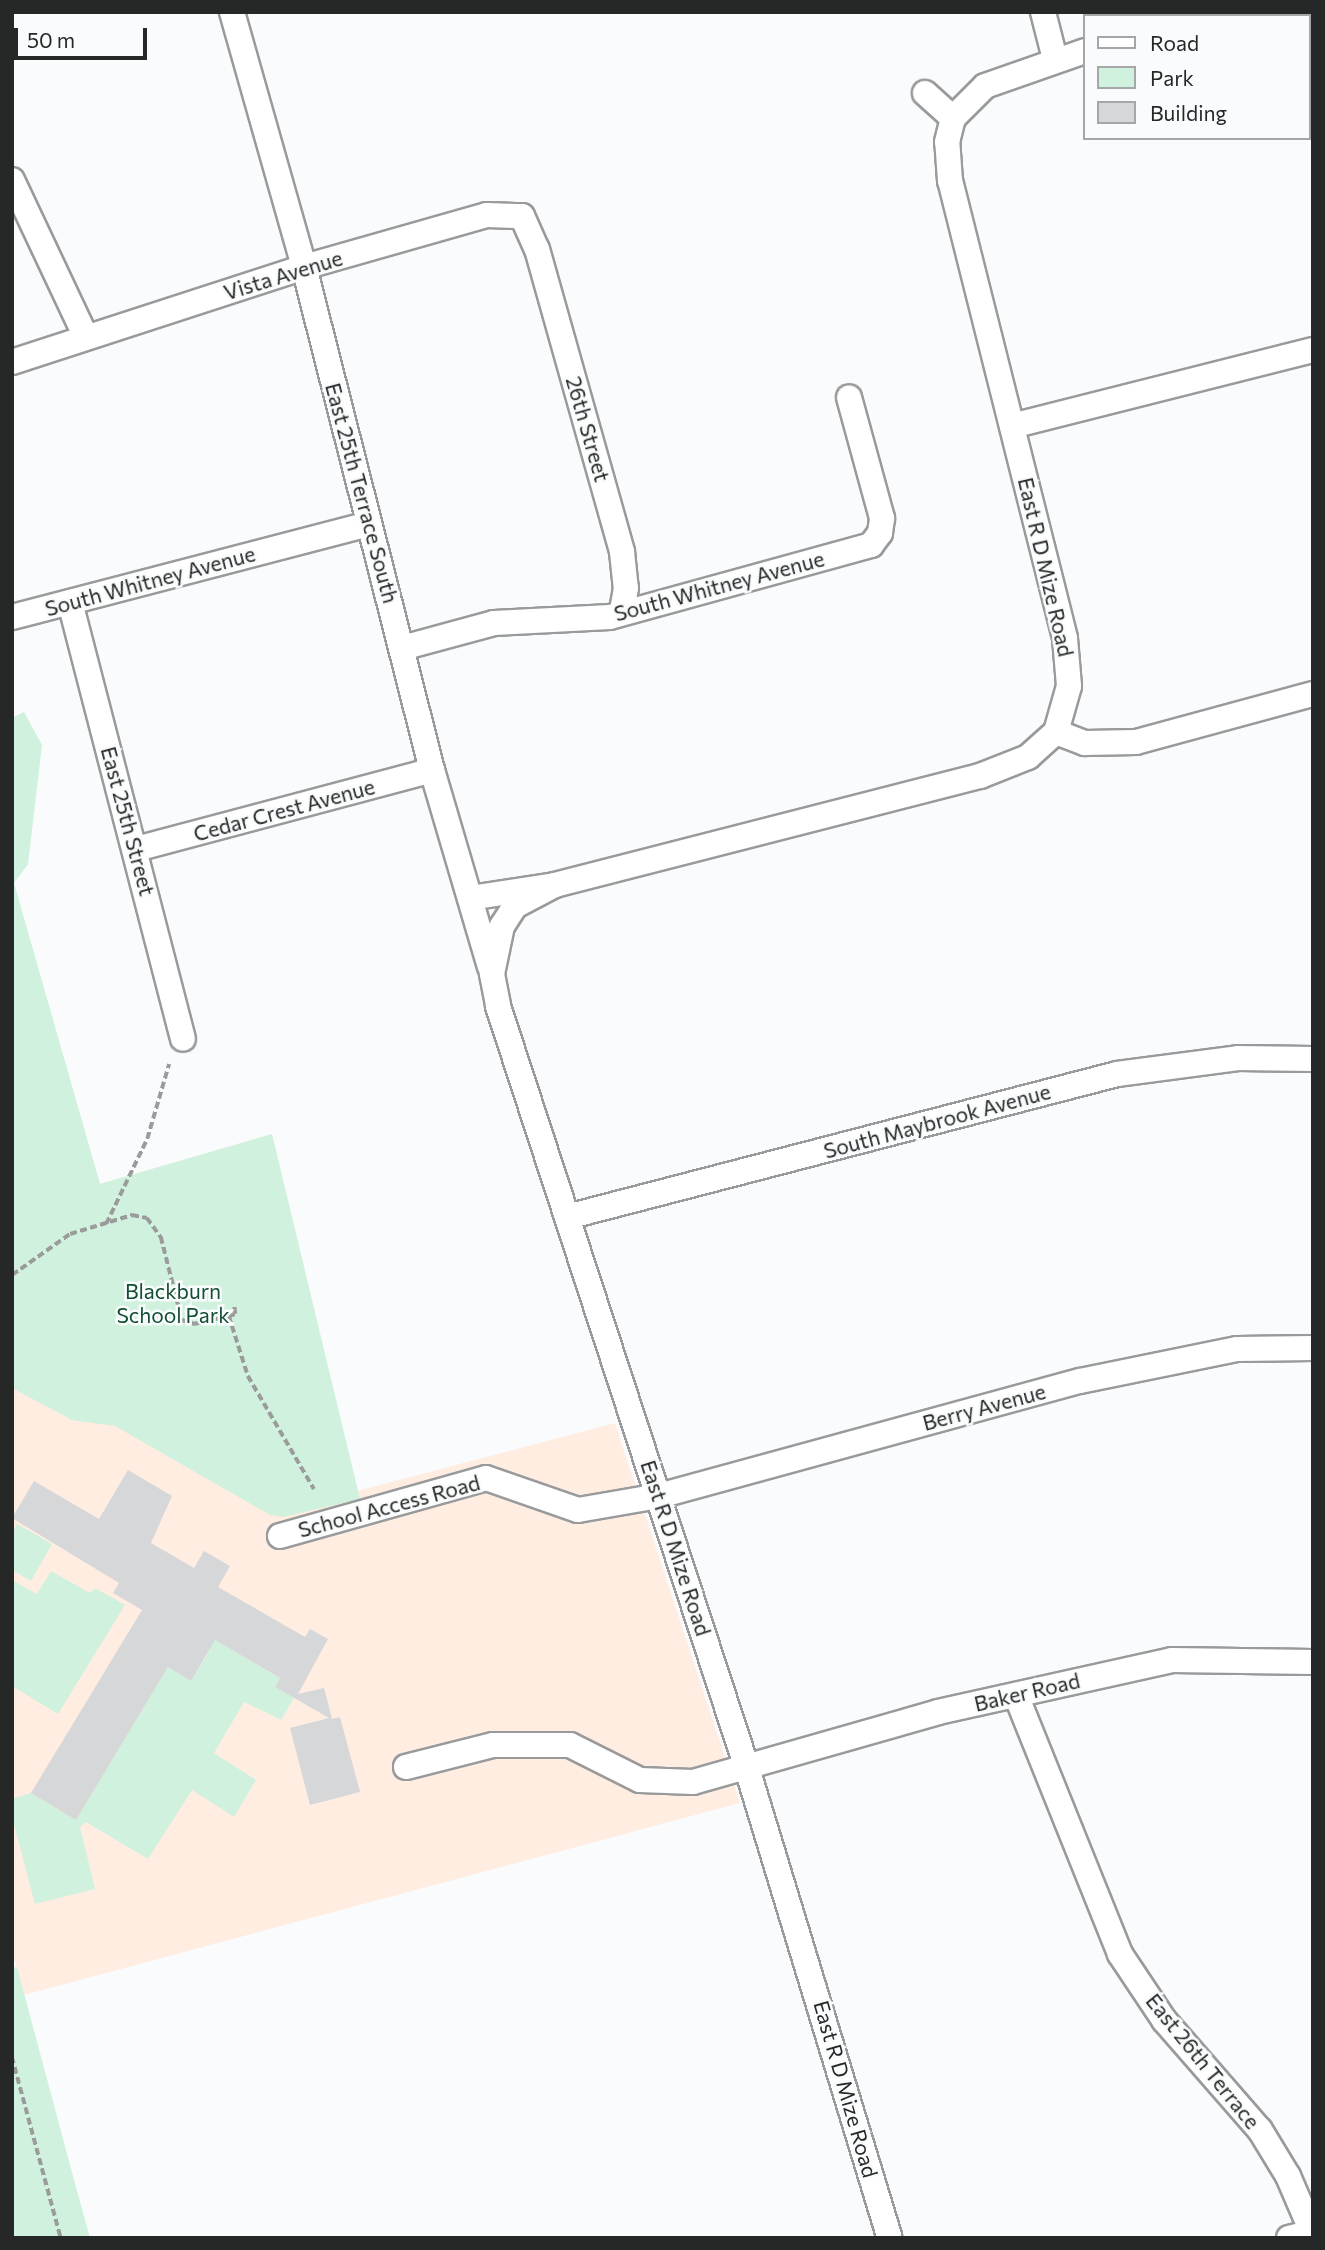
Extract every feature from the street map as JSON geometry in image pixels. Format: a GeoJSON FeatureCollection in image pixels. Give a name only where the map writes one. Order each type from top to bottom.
{"type":"FeatureCollection","features":[{"type":"Feature","properties":{"kind":"street","name":"East 25th Terrace South"},"geometry":{"type":"LineString","coordinates":[[232,12],[303,267],[432,770],[492,974]]}},
{"type":"Feature","properties":{"kind":"street"},"geometry":{"type":"LineString","coordinates":[[1042,12],[1055,59]]}},
{"type":"Feature","properties":{"kind":"street"},"geometry":{"type":"LineString","coordinates":[[925,93],[953,118],[985,86],[1055,59],[1084,51]]}},
{"type":"Feature","properties":{"kind":"street","name":"East R D Mize Road"},"geometry":{"type":"LineString","coordinates":[[470,898],[555,885],[980,776],[1028,757],[1056,732],[1069,686],[1069,665],[950,181],[947,142],[953,118]]}},
{"type":"Feature","properties":{"kind":"street"},"geometry":{"type":"LineString","coordinates":[[12,180],[86,337]]}},
{"type":"Feature","properties":{"kind":"street","name":"Vista Avenue"},"geometry":{"type":"LineString","coordinates":[[12,362],[303,267],[487,215],[522,216],[537,249]]}},
{"type":"Feature","properties":{"kind":"street","name":"26th Street"},"geometry":{"type":"LineString","coordinates":[[537,249],[622,552],[626,588],[622,610]]}},
{"type":"Feature","properties":{"kind":"street"},"geometry":{"type":"LineString","coordinates":[[1012,426],[1313,350]]}},
{"type":"Feature","properties":{"kind":"street","name":"South Whitney Avenue"},"geometry":{"type":"LineString","coordinates":[[402,648],[494,623],[531,618],[593,619],[622,610],[636,611],[871,545],[880,533],[882,518],[849,397]]}},
{"type":"Feature","properties":{"kind":"street","name":"South Whitney Avenue"},"geometry":{"type":"LineString","coordinates":[[12,617],[369,524]]}},
{"type":"Feature","properties":{"kind":"street","name":"East 25th Street"},"geometry":{"type":"LineString","coordinates":[[70,602],[183,1039]]}},
{"type":"Feature","properties":{"kind":"street"},"geometry":{"type":"LineString","coordinates":[[1056,732],[1085,743],[1136,742],[1313,694]]}},
{"type":"Feature","properties":{"kind":"street","name":"Cedar Crest Avenue"},"geometry":{"type":"LineString","coordinates":[[136,849],[432,770]]}},
{"type":"Feature","properties":{"kind":"street","name":"East R D Mize Road"},"geometry":{"type":"LineString","coordinates":[[555,885],[515,906],[495,946],[492,974],[498,1006],[746,1765],[890,2238]]}},
{"type":"Feature","properties":{"kind":"street","name":"South Maybrook Avenue"},"geometry":{"type":"LineString","coordinates":[[568,1217],[1117,1074],[1238,1058],[1313,1059]]}},
{"type":"Feature","properties":{"kind":"street","name":"Berry Avenue"},"geometry":{"type":"LineString","coordinates":[[659,1496],[1080,1381],[1237,1349],[1313,1348]]}},
{"type":"Feature","properties":{"kind":"street","name":"School Access Road"},"geometry":{"type":"LineString","coordinates":[[280,1536],[486,1478],[578,1510],[659,1496]]}},
{"type":"Feature","properties":{"kind":"street","name":"Baker Road"},"geometry":{"type":"LineString","coordinates":[[406,1767],[493,1745],[570,1745],[640,1780],[693,1782],[746,1765],[1017,1695],[1172,1660],[1313,1662]]}},
{"type":"Feature","properties":{"kind":"street","name":"East 26th Terrace"},"geometry":{"type":"LineString","coordinates":[[1017,1695],[1120,1954],[1164,2020],[1260,2130],[1288,2176],[1313,2232]]}},
{"type":"Feature","properties":{"kind":"street"},"geometry":{"type":"LineString","coordinates":[[1289,2238],[1313,2232]]}},
{"type":"Feature","properties":{"kind":"path"},"geometry":{"type":"LineString","coordinates":[[106,1224],[147,1139],[169,1064]]}},
{"type":"Feature","properties":{"kind":"path"},"geometry":{"type":"LineString","coordinates":[[12,1275],[70,1234],[132,1215],[154,1225],[178,1312],[187,1323],[235,1314],[234,1307]]}},
{"type":"Feature","properties":{"kind":"path"},"geometry":{"type":"LineString","coordinates":[[229,1316],[248,1376],[314,1489]]}},
{"type":"Feature","properties":{"kind":"path"},"geometry":{"type":"LineString","coordinates":[[12,2057],[61,2238]]}},
{"type":"Feature","properties":{"kind":"shaded area"},"geometry":{"type":"Polygon","coordinates":[[[12,878],[100,1184],[272,1134],[357,1491],[615,1423],[740,1803],[24,1995],[12,1950],[12,878]]]}},
{"type":"Feature","properties":{"kind":"green space","name":"Blackburn School Park"},"geometry":{"type":"Polygon","coordinates":[[[24,712],[42,745],[28,864],[14,883],[100,1184],[272,1134],[360,1499],[283,1517],[270,1515],[115,1426],[72,1420],[12,1388],[12,718],[24,712]]]}},
{"type":"Feature","properties":{"kind":"green space"},"geometry":{"type":"Polygon","coordinates":[[[17,1524],[52,1544],[31,1581],[12,1570],[12,1533],[17,1524]]]}},
{"type":"Feature","properties":{"kind":"green space"},"geometry":{"type":"Polygon","coordinates":[[[51,1571],[90,1593],[95,1588],[125,1605],[58,1714],[12,1686],[12,1580],[37,1594],[51,1571]]]}},
{"type":"Feature","properties":{"kind":"green space"},"geometry":{"type":"Polygon","coordinates":[[[175,1617],[280,1678],[275,1687],[294,1698],[281,1720],[244,1702],[214,1753],[256,1780],[234,1817],[192,1790],[148,1859],[86,1822],[80,1827],[95,1889],[35,1904],[12,1817],[12,1799],[31,1793],[76,1820],[168,1667],[191,1681],[207,1655],[175,1617]]]}},
{"type":"Feature","properties":{"kind":"green space"},"geometry":{"type":"Polygon","coordinates":[[[17,1967],[90,2238],[12,2238],[12,1968],[17,1967]]]}},
{"type":"Feature","properties":{"kind":"building"},"geometry":{"type":"Polygon","coordinates":[[[128,1470],[172,1496],[151,1543],[194,1568],[204,1551],[230,1566],[218,1587],[305,1637],[310,1629],[328,1639],[298,1694],[324,1688],[332,1719],[340,1717],[360,1792],[310,1805],[290,1728],[329,1718],[275,1687],[280,1678],[215,1640],[191,1681],[168,1667],[76,1820],[31,1793],[142,1610],[113,1593],[119,1583],[12,1518],[34,1481],[99,1519],[128,1470]]]}}]}
